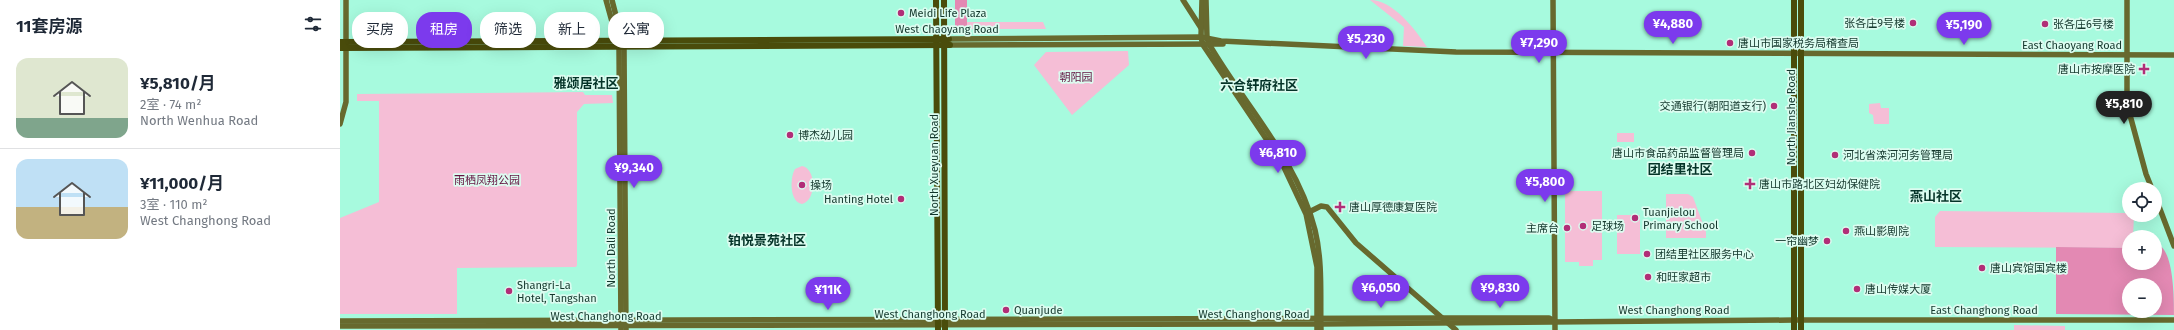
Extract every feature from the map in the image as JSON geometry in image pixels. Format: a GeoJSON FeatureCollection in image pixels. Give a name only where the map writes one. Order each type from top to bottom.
{"type":"FeatureCollection","features":[{"type":"Feature","properties":{"kind":"main road"},"geometry":{"type":"LineString","coordinates":[[340,124],[346,102],[343,45],[346,0]]}},
{"type":"Feature","properties":{"kind":"main road","name":"North Dali Road"},"geometry":{"type":"LineString","coordinates":[[606,0],[610,12]]}},
{"type":"Feature","properties":{"kind":"main road","name":"North Dali Road"},"geometry":{"type":"LineString","coordinates":[[612,0],[614,12]]}},
{"type":"Feature","properties":{"kind":"main road","name":"North Xueyuan Road"},"geometry":{"type":"LineString","coordinates":[[936,0],[945,324]]}},
{"type":"Feature","properties":{"kind":"main road","name":"North Xueyuan Road"},"geometry":{"type":"LineString","coordinates":[[938,324],[941,186],[947,42],[944,0]]}},
{"type":"Feature","properties":{"kind":"main road"},"geometry":{"type":"LineString","coordinates":[[1183,0],[1202,30]]}},
{"type":"Feature","properties":{"kind":"main road"},"geometry":{"type":"LineString","coordinates":[[1202,0],[1202,30],[1204,38],[1286,159],[1307,212],[1317,267],[1319,324]]}},
{"type":"Feature","properties":{"kind":"main road"},"geometry":{"type":"LineString","coordinates":[[1206,0],[1203,44],[1281,161],[1307,212]]}},
{"type":"Feature","properties":{"kind":"main road"},"geometry":{"type":"LineString","coordinates":[[1553,0],[1555,330]]}},
{"type":"Feature","properties":{"kind":"main road","name":"North Jianshe Road"},"geometry":{"type":"LineString","coordinates":[[1794,0],[1798,320],[1801,330]]}},
{"type":"Feature","properties":{"kind":"main road","name":"North Jianshe Road"},"geometry":{"type":"LineString","coordinates":[[1794,330],[1798,320],[1801,0]]}},
{"type":"Feature","properties":{"kind":"main road"},"geometry":{"type":"LineString","coordinates":[[2127,0],[2127,104],[2149,182]]}},
{"type":"Feature","properties":{"kind":"main road","name":"West Chaoyang Road"},"geometry":{"type":"LineString","coordinates":[[947,42],[1204,38],[1221,41],[1384,50],[1524,54]]}},
{"type":"Feature","properties":{"kind":"main road","name":"West Chaoyang Road"},"geometry":{"type":"LineString","coordinates":[[472,45],[608,40]]}},
{"type":"Feature","properties":{"kind":"main road","name":"West Chaoyang Road"},"geometry":{"type":"LineString","coordinates":[[664,40],[1209,44],[1408,53],[1801,54]]}},
{"type":"Feature","properties":{"kind":"main road","name":"West Chaoyang Road"},"geometry":{"type":"LineString","coordinates":[[664,46],[937,42]]}},
{"type":"Feature","properties":{"kind":"main road","name":"West Chaoyang Road"},"geometry":{"type":"LineString","coordinates":[[343,45],[416,45]]}},
{"type":"Feature","properties":{"kind":"main road","name":"West Chaoyang Road"},"geometry":{"type":"LineString","coordinates":[[472,45],[608,47]]}},
{"type":"Feature","properties":{"kind":"main road","name":"North Dali Road"},"geometry":{"type":"LineString","coordinates":[[622,48],[624,326]]}},
{"type":"Feature","properties":{"kind":"main road","name":"East Chaoyang Road"},"geometry":{"type":"LineString","coordinates":[[1801,54],[2174,55]]}},
{"type":"Feature","properties":{"kind":"main road"},"geometry":{"type":"LineString","coordinates":[[1307,212],[1321,206],[1327,208],[1356,244],[1456,330]]}},
{"type":"Feature","properties":{"kind":"main road"},"geometry":{"type":"LineString","coordinates":[[2162,214],[2174,246]]}},
{"type":"Feature","properties":{"kind":"main road","name":"West Changhong Road"},"geometry":{"type":"LineString","coordinates":[[1319,324],[1441,318],[1549,318],[1555,321]]}},
{"type":"Feature","properties":{"kind":"main road","name":"West Changhong Road"},"geometry":{"type":"LineString","coordinates":[[340,326],[1319,324],[1798,320]]}},
{"type":"Feature","properties":{"kind":"main road","name":"East Changhong Road"},"geometry":{"type":"LineString","coordinates":[[1798,320],[2174,320]]}},
{"type":"Feature","properties":{"kind":"main road","name":"West Changhong Road"},"geometry":{"type":"LineString","coordinates":[[340,321],[624,326]]}},
{"type":"Feature","properties":{"kind":"green space"},"geometry":{"type":"Polygon","coordinates":[[[1370,0],[1379,1],[1395,10],[1410,24],[1427,47],[1403,46],[1404,27],[1370,0]]]}},
{"type":"Feature","properties":{"kind":"green space"},"geometry":{"type":"Polygon","coordinates":[[[967,22],[1043,22],[1046,29],[967,29],[967,22]]]}},
{"type":"Feature","properties":{"kind":"green space","name":"朝阳园"},"geometry":{"type":"Polygon","coordinates":[[[1128,51],[1129,65],[1072,115],[1034,65],[1046,52],[1128,51]]]}},
{"type":"Feature","properties":{"kind":"green space","name":"雨栖凤翔公园"},"geometry":{"type":"Polygon","coordinates":[[[583,92],[585,95],[612,95],[613,103],[584,104],[577,112],[576,267],[457,268],[457,314],[340,314],[340,218],[379,202],[379,101],[357,101],[357,94],[583,92]]]}},
{"type":"Feature","properties":{"kind":"green space"},"geometry":{"type":"Polygon","coordinates":[[[1880,103],[1881,108],[1889,108],[1889,124],[1874,124],[1873,115],[1869,113],[1869,104],[1880,103]]]}},
{"type":"Feature","properties":{"kind":"green space"},"geometry":{"type":"Polygon","coordinates":[[[1617,133],[1634,133],[1634,142],[1617,142],[1617,133]]]}},
{"type":"Feature","properties":{"kind":"green space","name":"操场"},"geometry":{"type":"Polygon","coordinates":[[[802,166],[807,168],[810,172],[813,184],[810,197],[802,204],[795,199],[793,194],[792,178],[795,169],[802,166]]]}},
{"type":"Feature","properties":{"kind":"green space"},"geometry":{"type":"Polygon","coordinates":[[[1565,191],[1602,191],[1602,260],[1593,260],[1593,266],[1579,266],[1579,262],[1565,262],[1565,191]]]}},
{"type":"Feature","properties":{"kind":"green space"},"geometry":{"type":"Polygon","coordinates":[[[1666,194],[1688,194],[1693,197],[1706,232],[1706,238],[1666,238],[1666,194]]]}},
{"type":"Feature","properties":{"kind":"green space"},"geometry":{"type":"Polygon","coordinates":[[[1940,211],[2122,213],[2122,222],[2134,222],[2133,230],[2122,230],[2122,248],[1935,247],[1935,217],[1940,211]]]}},
{"type":"Feature","properties":{"kind":"green space"},"geometry":{"type":"Polygon","coordinates":[[[1617,215],[1640,215],[1640,254],[1617,254],[1617,215]]]}},
{"type":"Feature","properties":{"kind":"green space"},"geometry":{"type":"Polygon","coordinates":[[[2014,325],[2065,326],[2065,330],[2014,330],[2014,325]]]}},
{"type":"Feature","properties":{"kind":"shaded area"},"geometry":{"type":"Polygon","coordinates":[[[955,0],[967,0],[967,29],[955,28],[955,0]]]}},
{"type":"Feature","properties":{"kind":"shaded area"},"geometry":{"type":"Polygon","coordinates":[[[2056,247],[2122,248],[2122,270],[2162,270],[2162,248],[2166,253],[2172,274],[2174,315],[2162,315],[2162,278],[2122,278],[2122,315],[2056,314],[2056,247]]]}},
{"type":"Feature","properties":{"kind":"place","name":"Meidi Life Plaza"},"geometry":{"type":"Point","coordinates":[901,13]}},
{"type":"Feature","properties":{"kind":"place","name":"张各庄9号楼"},"geometry":{"type":"Point","coordinates":[1913,23]}},
{"type":"Feature","properties":{"kind":"place","name":"张各庄6号楼"},"geometry":{"type":"Point","coordinates":[2045,24]}},
{"type":"Feature","properties":{"kind":"place","name":"唐山市国家税务局稽查局"},"geometry":{"type":"Point","coordinates":[1730,43]}},
{"type":"Feature","properties":{"kind":"place","name":"唐山市按摩医院"},"geometry":{"type":"Point","coordinates":[2144,69]}},
{"type":"Feature","properties":{"kind":"place","name":"交通银行(朝阳道支行)"},"geometry":{"type":"Point","coordinates":[1774,106]}},
{"type":"Feature","properties":{"kind":"place","name":"博杰幼儿园"},"geometry":{"type":"Point","coordinates":[790,135]}},
{"type":"Feature","properties":{"kind":"place","name":"唐山市食品药品监督管理局"},"geometry":{"type":"Point","coordinates":[1752,153]}},
{"type":"Feature","properties":{"kind":"place","name":"河北省滦河河务管理局"},"geometry":{"type":"Point","coordinates":[1835,155]}},
{"type":"Feature","properties":{"kind":"place","name":"唐山市路北区妇幼保健院"},"geometry":{"type":"Point","coordinates":[1750,184]}},
{"type":"Feature","properties":{"kind":"place","name":"操场"},"geometry":{"type":"Point","coordinates":[802,185]}},
{"type":"Feature","properties":{"kind":"place","name":"Hanting Hotel"},"geometry":{"type":"Point","coordinates":[901,199]}},
{"type":"Feature","properties":{"kind":"place","name":"唐山厚德康复医院"},"geometry":{"type":"Point","coordinates":[1340,207]}},
{"type":"Feature","properties":{"kind":"place","name":"Tuanjielou Primary School"},"geometry":{"type":"Point","coordinates":[1635,218]}},
{"type":"Feature","properties":{"kind":"place","name":"足球场"},"geometry":{"type":"Point","coordinates":[1583,226]}},
{"type":"Feature","properties":{"kind":"place","name":"主席台"},"geometry":{"type":"Point","coordinates":[1567,228]}},
{"type":"Feature","properties":{"kind":"place","name":"燕山影剧院"},"geometry":{"type":"Point","coordinates":[1846,231]}},
{"type":"Feature","properties":{"kind":"place","name":"一帘幽梦"},"geometry":{"type":"Point","coordinates":[1827,241]}},
{"type":"Feature","properties":{"kind":"place","name":"团结里社区服务中心"},"geometry":{"type":"Point","coordinates":[1647,254]}},
{"type":"Feature","properties":{"kind":"place","name":"唐山宾馆国宾楼"},"geometry":{"type":"Point","coordinates":[1982,268]}},
{"type":"Feature","properties":{"kind":"place","name":"和旺家超市"},"geometry":{"type":"Point","coordinates":[1648,277]}},
{"type":"Feature","properties":{"kind":"place","name":"唐山传媒大厦"},"geometry":{"type":"Point","coordinates":[1857,289]}},
{"type":"Feature","properties":{"kind":"place","name":"Shangri-La Hotel, Tangshan"},"geometry":{"type":"Point","coordinates":[509,291]}},
{"type":"Feature","properties":{"kind":"place","name":"Quanjude"},"geometry":{"type":"Point","coordinates":[1006,310]}},
{"type":"Feature","properties":{"kind":"district","name":"雅颂居社区"},"geometry":{"type":"Point","coordinates":[586,83]}},
{"type":"Feature","properties":{"kind":"district","name":"六合轩府社区"},"geometry":{"type":"Point","coordinates":[1259,85]}},
{"type":"Feature","properties":{"kind":"district","name":"团结里社区"},"geometry":{"type":"Point","coordinates":[1680,169]}},
{"type":"Feature","properties":{"kind":"district","name":"燕山社区"},"geometry":{"type":"Point","coordinates":[1936,196]}},
{"type":"Feature","properties":{"kind":"district","name":"铂悦景苑社区"},"geometry":{"type":"Point","coordinates":[767,240]}}]}
